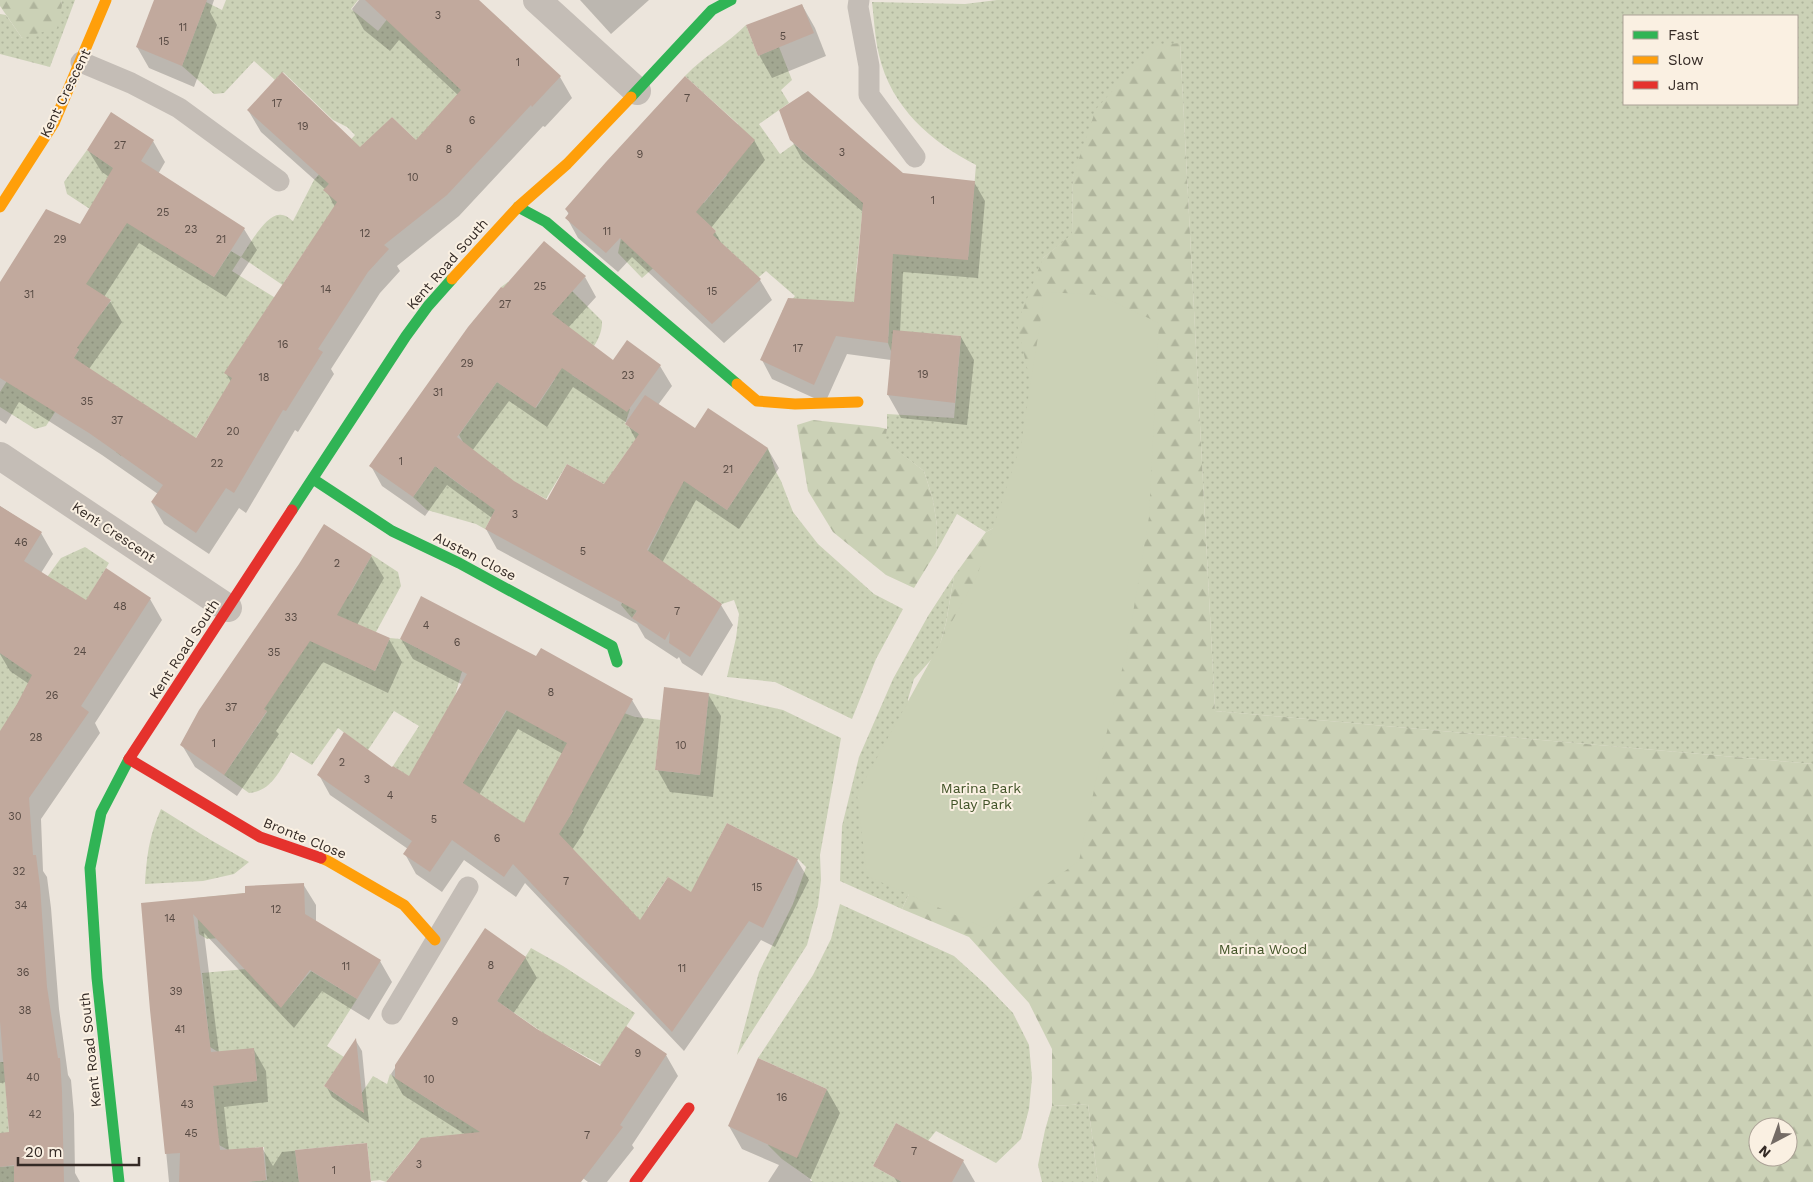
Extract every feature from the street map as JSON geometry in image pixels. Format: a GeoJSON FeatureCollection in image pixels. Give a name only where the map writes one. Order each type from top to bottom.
{"type":"FeatureCollection","features":[{"type":"Feature","properties":{"kind":"street","name":"Kent Crescent"},"geometry":{"type":"LineString","coordinates":[[0,207],[54,123],[106,0]]}},
{"type":"Feature","properties":{"kind":"street"},"geometry":{"type":"LineString","coordinates":[[537,0],[638,91]]}},
{"type":"Feature","properties":{"kind":"street","name":"Kent Road South"},"geometry":{"type":"LineString","coordinates":[[119,1182],[97,978],[90,868],[101,813],[129,759],[428,306],[518,207],[567,164],[638,91],[712,10],[731,0]]}},
{"type":"Feature","properties":{"kind":"street"},"geometry":{"type":"LineString","coordinates":[[518,207],[546,222],[757,401],[795,404],[858,402]]}},
{"type":"Feature","properties":{"kind":"street","name":"Kent Crescent"},"geometry":{"type":"LineString","coordinates":[[0,456],[228,608]]}},
{"type":"Feature","properties":{"kind":"street","name":"Austen Close"},"geometry":{"type":"LineString","coordinates":[[313,479],[392,531],[459,563],[612,646],[618,662]]}},
{"type":"Feature","properties":{"kind":"street","name":"Bronte Close"},"geometry":{"type":"LineString","coordinates":[[129,759],[260,837],[328,860],[404,905],[435,940]]}},
{"type":"Feature","properties":{"kind":"street"},"geometry":{"type":"LineString","coordinates":[[634,1182],[688,1108]]}},
{"type":"Feature","properties":{"kind":"lane"},"geometry":{"type":"LineString","coordinates":[[859,0],[858,7],[869,66],[869,95],[915,157]]}},
{"type":"Feature","properties":{"kind":"lane"},"geometry":{"type":"LineString","coordinates":[[81,62],[131,82],[179,108],[279,181]]}},
{"type":"Feature","properties":{"kind":"lane"},"geometry":{"type":"LineString","coordinates":[[392,1014],[468,887]]}},
{"type":"Feature","properties":{"kind":"green space"},"geometry":{"type":"Polygon","coordinates":[[[0,0],[61,0],[62,5],[57,28],[22,38],[0,6],[0,0]]]}},
{"type":"Feature","properties":{"kind":"green space"},"geometry":{"type":"Polygon","coordinates":[[[61,0],[75,0],[50,67],[0,54],[0,14],[6,15],[22,38],[62,5],[61,0]]]}},
{"type":"Feature","properties":{"kind":"green space"},"geometry":{"type":"Polygon","coordinates":[[[226,0],[358,0],[351,9],[378,31],[402,0],[477,0],[509,28],[483,55],[462,90],[424,144],[345,165],[324,190],[349,211],[307,248],[284,282],[304,296],[243,385],[213,410],[182,460],[137,433],[121,456],[116,452],[146,406],[85,366],[46,426],[35,429],[0,407],[0,392],[12,373],[59,379],[79,350],[48,329],[62,290],[101,314],[111,301],[76,278],[122,230],[67,194],[64,182],[87,150],[130,179],[189,261],[214,277],[231,251],[241,257],[259,230],[270,218],[276,215],[283,215],[293,221],[314,180],[355,135],[347,127],[333,120],[283,72],[275,80],[254,61],[224,93],[214,94],[182,66],[206,2],[222,10],[226,0]],[[392,117],[379,130],[414,138],[392,117]],[[241,257],[232,271],[282,302],[290,290],[241,257]]]}},
{"type":"Feature","properties":{"kind":"green space"},"geometry":{"type":"Polygon","coordinates":[[[997,0],[1813,0],[1813,764],[1215,711],[1180,43],[1073,176],[1072,235],[1043,258],[1020,514],[986,532],[957,514],[936,552],[937,526],[933,500],[924,471],[884,441],[887,429],[887,414],[954,418],[961,336],[922,333],[920,353],[891,351],[888,343],[890,305],[782,311],[795,296],[766,271],[759,277],[698,251],[716,231],[703,219],[675,249],[642,278],[618,253],[630,193],[674,179],[704,203],[727,175],[708,158],[738,124],[685,76],[746,25],[758,56],[779,47],[792,80],[781,90],[789,103],[759,124],[780,154],[794,144],[850,192],[865,187],[856,273],[888,237],[968,259],[976,165],[959,156],[929,134],[903,107],[885,74],[879,55],[872,2],[965,4],[997,0]]]}},
{"type":"Feature","properties":{"kind":"green space","name":"Marina Wood"},"geometry":{"type":"Polygon","coordinates":[[[1180,43],[1215,711],[1813,764],[1813,1182],[1098,1182],[1088,1104],[1052,1106],[1052,1049],[1029,1003],[969,937],[902,909],[909,894],[864,855],[875,778],[938,652],[946,623],[954,576],[986,532],[1020,514],[1032,389],[1017,324],[1043,258],[1072,234],[1073,176],[1096,109],[1153,46],[1180,43]]]}},
{"type":"Feature","properties":{"kind":"green space"},"geometry":{"type":"Polygon","coordinates":[[[508,282],[548,318],[572,291],[602,321],[596,343],[572,375],[589,386],[596,384],[630,409],[625,424],[642,436],[636,439],[613,471],[714,452],[692,486],[727,510],[768,448],[793,512],[818,544],[874,594],[903,609],[876,659],[852,719],[775,682],[727,677],[736,638],[739,614],[734,600],[722,604],[687,579],[650,591],[632,618],[621,605],[665,517],[567,464],[546,499],[511,480],[485,529],[476,524],[427,510],[413,497],[435,466],[471,493],[463,442],[459,435],[497,382],[536,408],[555,379],[557,331],[501,287],[508,282]]]}},
{"type":"Feature","properties":{"kind":"green space","name":"Marina Park Play Park"},"geometry":{"type":"Polygon","coordinates":[[[1045,292],[1099,295],[1159,323],[1149,517],[1127,649],[1102,752],[1079,861],[985,928],[867,876],[857,794],[977,576],[1021,444],[1045,292]]]}},
{"type":"Feature","properties":{"kind":"green space"},"geometry":{"type":"Polygon","coordinates":[[[813,420],[887,429],[885,441],[924,471],[933,500],[937,526],[936,552],[914,588],[886,575],[833,532],[808,491],[797,425],[813,420]]]}},
{"type":"Feature","properties":{"kind":"green space"},"geometry":{"type":"Polygon","coordinates":[[[85,547],[109,563],[86,601],[36,592],[61,558],[85,547]]]}},
{"type":"Feature","properties":{"kind":"green space"},"geometry":{"type":"Polygon","coordinates":[[[372,555],[398,572],[401,586],[361,664],[375,671],[390,638],[400,639],[462,671],[455,696],[481,753],[507,710],[624,713],[635,717],[661,720],[655,770],[700,775],[709,693],[783,710],[841,738],[820,855],[821,880],[818,905],[807,945],[737,1055],[759,972],[793,904],[806,867],[798,859],[727,823],[711,854],[739,868],[699,898],[668,877],[648,907],[678,928],[576,928],[569,923],[608,886],[564,840],[553,842],[573,811],[555,800],[535,831],[423,786],[393,766],[419,726],[394,711],[368,750],[338,728],[312,765],[291,752],[269,784],[257,791],[249,793],[224,775],[267,712],[258,704],[323,620],[351,592],[372,555]]]}},
{"type":"Feature","properties":{"kind":"green space"},"geometry":{"type":"Polygon","coordinates":[[[954,576],[946,623],[938,652],[914,679],[908,699],[909,894],[902,909],[840,881],[842,826],[859,757],[893,679],[928,616],[954,576]]]}},
{"type":"Feature","properties":{"kind":"green space"},"geometry":{"type":"Polygon","coordinates":[[[0,653],[35,676],[0,735],[0,653]]]}},
{"type":"Feature","properties":{"kind":"green space"},"geometry":{"type":"Polygon","coordinates":[[[161,809],[249,862],[234,874],[203,881],[145,884],[149,846],[161,809]]]}},
{"type":"Feature","properties":{"kind":"green space"},"geometry":{"type":"Polygon","coordinates":[[[245,893],[281,1007],[311,971],[357,999],[327,1046],[344,1057],[324,1086],[353,1106],[373,1076],[387,1084],[390,1074],[448,1112],[542,1032],[497,1001],[531,948],[563,966],[635,1013],[601,1065],[561,1043],[461,1182],[415,1145],[386,1182],[380,1180],[371,1181],[367,1143],[295,1150],[299,1182],[247,1182],[267,1180],[264,1147],[228,1150],[219,1145],[213,1085],[257,1081],[254,1049],[218,1052],[210,1047],[202,973],[246,969],[243,936],[207,939],[199,934],[196,898],[245,893]]]}},
{"type":"Feature","properties":{"kind":"green space"},"geometry":{"type":"Polygon","coordinates":[[[840,904],[954,956],[1013,1013],[1029,1045],[1032,1078],[1029,1109],[1021,1139],[996,1163],[936,1131],[928,1141],[896,1123],[873,1166],[902,1182],[811,1182],[812,1180],[782,1159],[768,1145],[785,1106],[814,1118],[827,1089],[758,1058],[813,975],[831,939],[840,904]]]}},
{"type":"Feature","properties":{"kind":"green space"},"geometry":{"type":"Polygon","coordinates":[[[0,1062],[4,1062],[9,1133],[0,1133],[0,1062]]]}},
{"type":"Feature","properties":{"kind":"green space"},"geometry":{"type":"Polygon","coordinates":[[[1088,1104],[1098,1182],[1042,1182],[1038,1165],[1052,1106],[1088,1104]]]}},
{"type":"Feature","properties":{"kind":"green space"},"geometry":{"type":"Polygon","coordinates":[[[14,1166],[14,1182],[0,1182],[0,1167],[14,1166]]]}},
{"type":"Feature","properties":{"kind":"building"},"geometry":{"type":"Polygon","coordinates":[[[154,0],[207,0],[182,66],[136,47],[154,0]]]}},
{"type":"Feature","properties":{"kind":"building"},"geometry":{"type":"Polygon","coordinates":[[[365,0],[479,0],[561,76],[532,107],[531,105],[447,195],[384,245],[389,249],[368,272],[318,349],[323,352],[286,411],[283,410],[234,493],[226,488],[196,533],[151,502],[163,485],[89,433],[0,378],[0,282],[46,209],[80,224],[113,168],[87,150],[111,112],[154,140],[141,161],[245,228],[214,277],[127,223],[86,284],[111,300],[77,348],[79,349],[74,358],[196,438],[232,378],[224,373],[337,202],[323,190],[329,184],[247,110],[282,72],[360,147],[392,117],[416,140],[461,90],[365,0]]]}},
{"type":"Feature","properties":{"kind":"building"},"geometry":{"type":"Polygon","coordinates":[[[802,4],[814,33],[758,56],[746,25],[802,4]]]}},
{"type":"Feature","properties":{"kind":"building"},"geometry":{"type":"Polygon","coordinates":[[[685,76],[755,140],[696,212],[716,231],[713,235],[761,279],[712,324],[620,238],[606,253],[565,218],[569,213],[565,209],[685,76]]]}},
{"type":"Feature","properties":{"kind":"building"},"geometry":{"type":"Polygon","coordinates":[[[808,91],[903,173],[975,181],[968,260],[893,254],[888,343],[836,336],[814,385],[760,360],[788,298],[854,302],[863,203],[790,140],[779,110],[808,91]]]}},
{"type":"Feature","properties":{"kind":"building"},"geometry":{"type":"Polygon","coordinates":[[[544,241],[586,276],[552,314],[613,360],[627,340],[661,365],[627,412],[562,368],[535,408],[497,382],[457,437],[514,481],[547,500],[567,464],[604,484],[639,434],[625,424],[645,395],[695,428],[708,408],[768,448],[727,510],[684,481],[647,550],[722,604],[690,657],[669,643],[670,631],[665,640],[632,618],[637,611],[485,529],[495,510],[435,466],[413,497],[369,466],[468,327],[501,287],[503,288],[544,241]]]}},
{"type":"Feature","properties":{"kind":"building"},"geometry":{"type":"Polygon","coordinates":[[[893,330],[961,336],[955,403],[887,395],[893,330]]]}},
{"type":"Feature","properties":{"kind":"building"},"geometry":{"type":"Polygon","coordinates":[[[0,506],[42,532],[24,561],[86,600],[106,568],[151,598],[81,706],[89,712],[29,798],[33,855],[36,855],[40,886],[47,987],[58,1058],[60,1058],[64,1182],[14,1182],[14,1165],[0,1167],[0,1133],[9,1132],[0,1021],[0,731],[32,675],[0,653],[0,506]]]}},
{"type":"Feature","properties":{"kind":"building"},"geometry":{"type":"Polygon","coordinates":[[[324,524],[372,555],[337,615],[390,638],[375,671],[310,641],[264,709],[267,711],[224,775],[180,745],[199,710],[299,564],[324,524]]]}},
{"type":"Feature","properties":{"kind":"building"},"geometry":{"type":"Polygon","coordinates":[[[421,596],[536,656],[541,648],[633,699],[559,834],[640,920],[668,877],[691,892],[727,823],[798,859],[763,928],[749,921],[672,1032],[513,864],[504,877],[452,840],[430,872],[403,854],[412,841],[317,775],[344,732],[392,767],[409,776],[467,674],[400,639],[421,596]],[[506,710],[463,783],[524,823],[567,743],[506,710]]]}},
{"type":"Feature","properties":{"kind":"building"},"geometry":{"type":"Polygon","coordinates":[[[664,687],[709,693],[700,775],[655,770],[664,687]]]}},
{"type":"Feature","properties":{"kind":"building"},"geometry":{"type":"Polygon","coordinates":[[[304,883],[305,914],[381,960],[357,999],[310,970],[281,1008],[193,914],[211,1052],[254,1048],[257,1081],[213,1086],[220,1150],[263,1147],[266,1180],[247,1182],[179,1182],[180,1153],[165,1154],[141,903],[245,893],[245,886],[304,883]]]}},
{"type":"Feature","properties":{"kind":"building"},"geometry":{"type":"Polygon","coordinates":[[[485,928],[526,957],[497,1001],[537,1029],[600,1066],[626,1026],[667,1054],[620,1125],[623,1127],[581,1182],[386,1182],[421,1138],[480,1132],[395,1078],[395,1065],[485,928]]]}},
{"type":"Feature","properties":{"kind":"building"},"geometry":{"type":"Polygon","coordinates":[[[356,1038],[364,1113],[324,1086],[356,1038]]]}},
{"type":"Feature","properties":{"kind":"building"},"geometry":{"type":"Polygon","coordinates":[[[758,1058],[827,1089],[797,1158],[728,1126],[758,1058]]]}},
{"type":"Feature","properties":{"kind":"building"},"geometry":{"type":"Polygon","coordinates":[[[896,1123],[964,1160],[952,1182],[902,1182],[873,1166],[896,1123]]]}},
{"type":"Feature","properties":{"kind":"building"},"geometry":{"type":"Polygon","coordinates":[[[367,1143],[371,1182],[299,1182],[295,1150],[367,1143]]]}},
{"type":"Feature","properties":{"kind":"traffic: fast"},"geometry":{"type":"LineString","coordinates":[[631,97],[712,10],[731,0]]}},
{"type":"Feature","properties":{"kind":"traffic: fast"},"geometry":{"type":"LineString","coordinates":[[518,207],[546,222],[737,384]]}},
{"type":"Feature","properties":{"kind":"traffic: fast"},"geometry":{"type":"LineString","coordinates":[[292,510],[406,336],[428,306],[452,279]]}},
{"type":"Feature","properties":{"kind":"traffic: fast"},"geometry":{"type":"LineString","coordinates":[[313,479],[392,531],[459,563],[612,646],[617,662]]}},
{"type":"Feature","properties":{"kind":"traffic: fast"},"geometry":{"type":"LineString","coordinates":[[119,1182],[97,978],[90,868],[101,813],[129,759]]}},
{"type":"Feature","properties":{"kind":"traffic: slow"},"geometry":{"type":"LineString","coordinates":[[0,207],[54,123],[106,0]]}},
{"type":"Feature","properties":{"kind":"traffic: slow"},"geometry":{"type":"LineString","coordinates":[[452,279],[518,207],[567,164],[631,97]]}},
{"type":"Feature","properties":{"kind":"traffic: slow"},"geometry":{"type":"LineString","coordinates":[[737,384],[757,401],[795,404],[858,402]]}},
{"type":"Feature","properties":{"kind":"traffic: slow"},"geometry":{"type":"LineString","coordinates":[[321,858],[404,905],[435,940]]}},
{"type":"Feature","properties":{"kind":"traffic: jam"},"geometry":{"type":"LineString","coordinates":[[129,759],[292,510]]}},
{"type":"Feature","properties":{"kind":"traffic: jam"},"geometry":{"type":"LineString","coordinates":[[129,759],[260,837],[321,858]]}},
{"type":"Feature","properties":{"kind":"traffic: jam"},"geometry":{"type":"LineString","coordinates":[[635,1182],[689,1108]]}}]}
